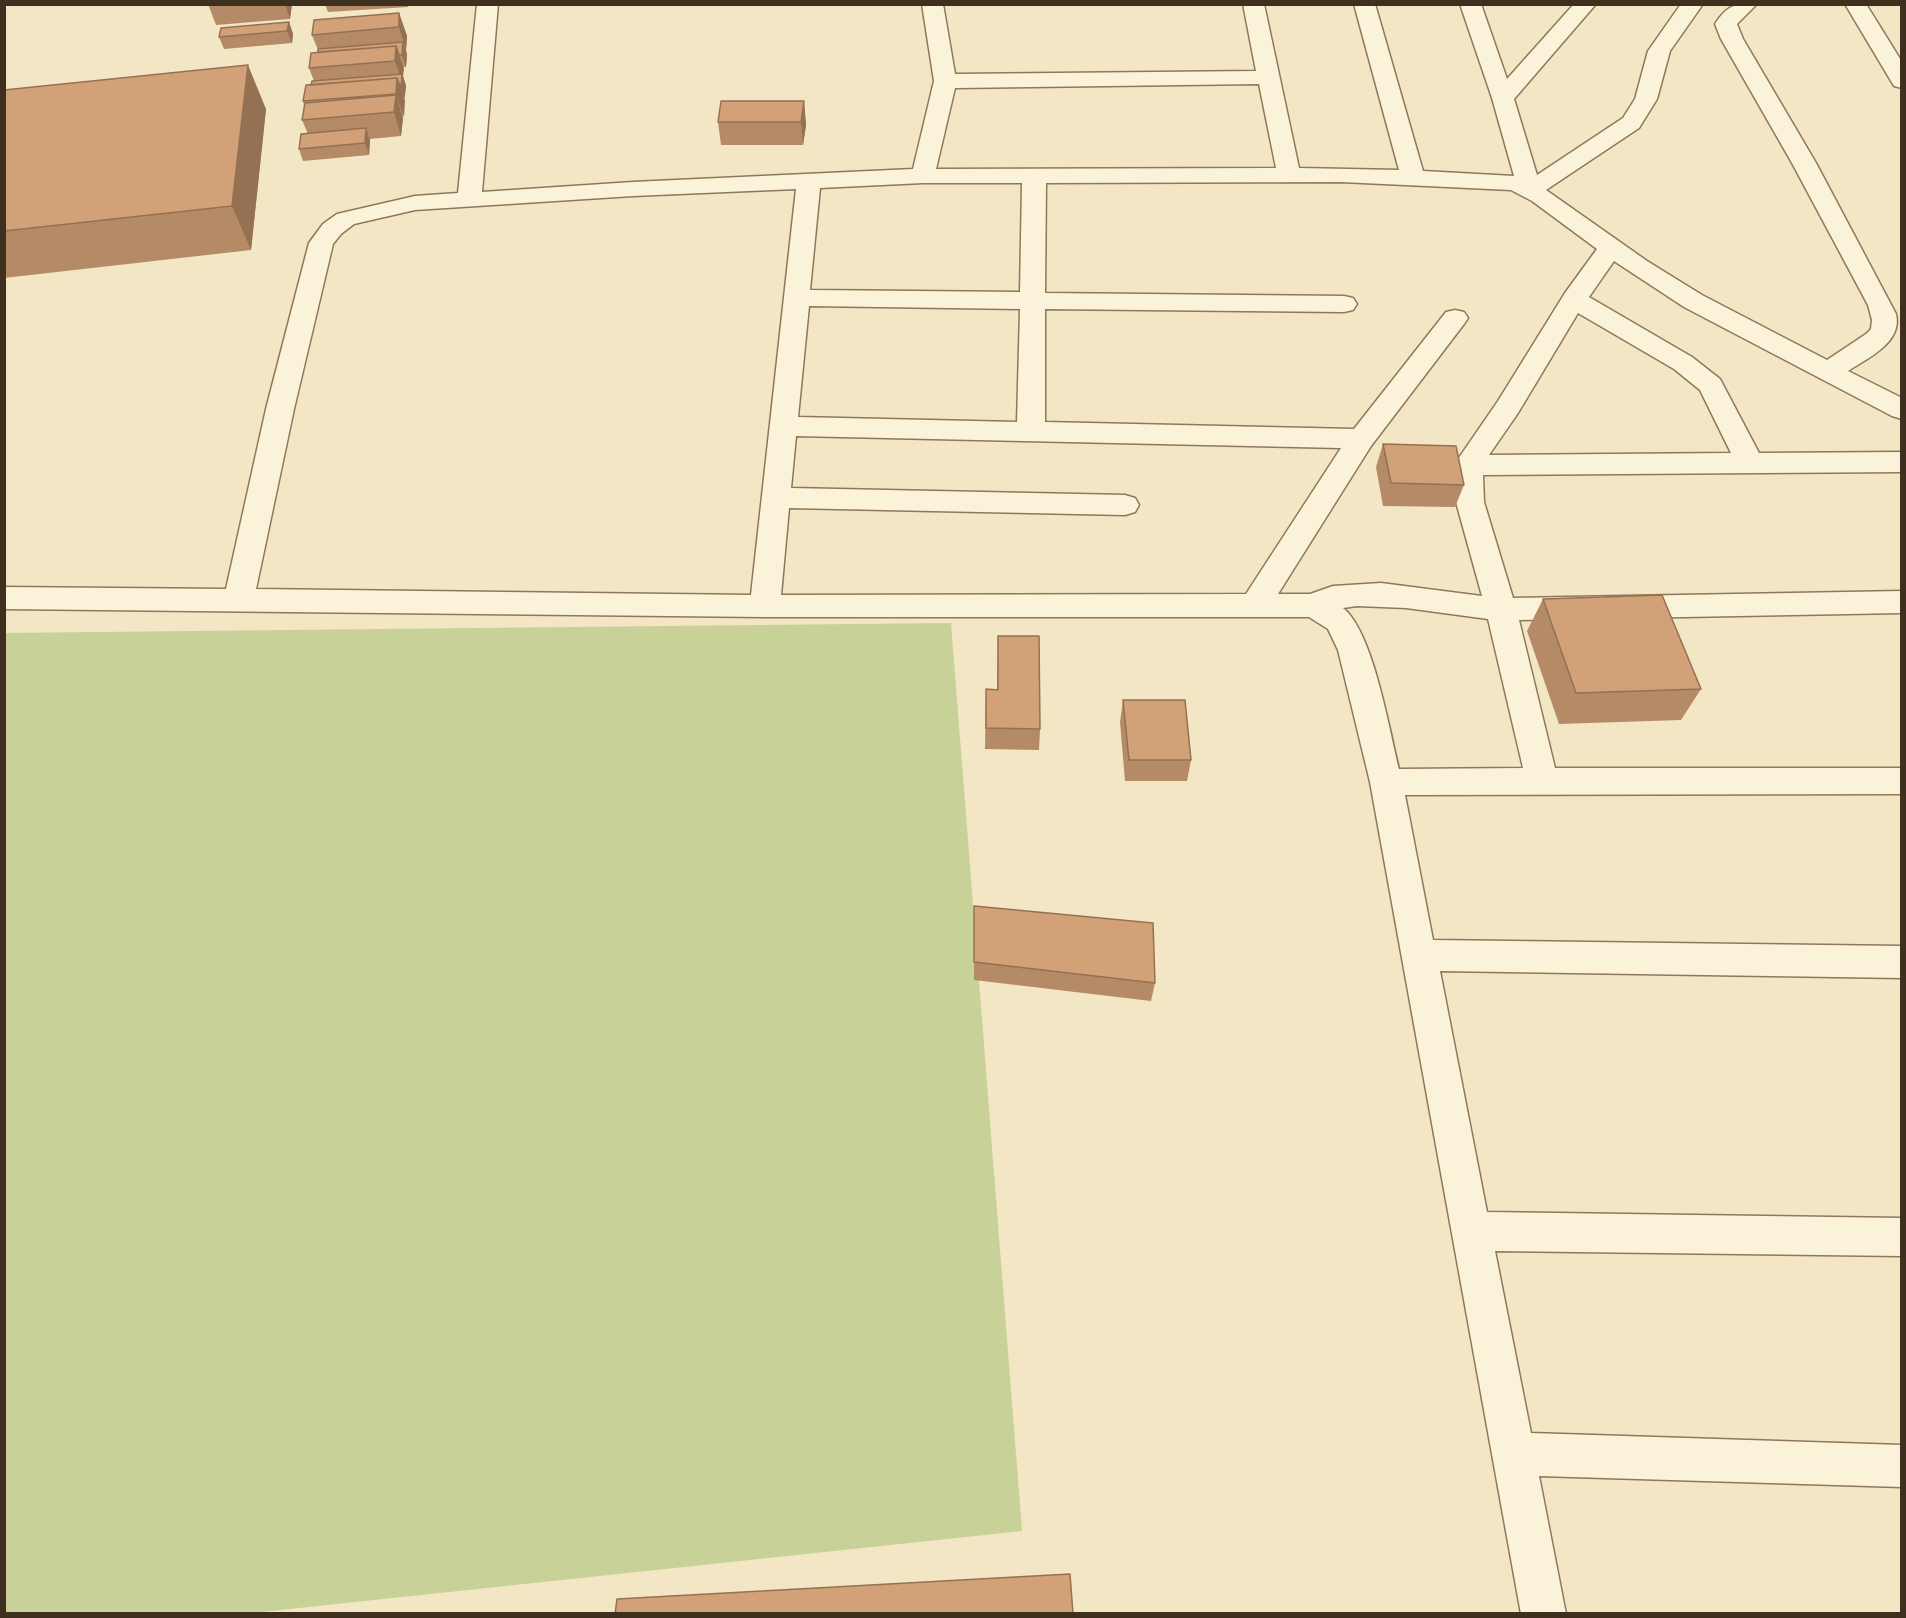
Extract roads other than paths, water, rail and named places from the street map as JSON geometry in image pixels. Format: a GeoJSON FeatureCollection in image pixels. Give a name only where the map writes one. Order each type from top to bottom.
{"type":"FeatureCollection","features":[{"type":"Feature","properties":{"kind":"street"},"geometry":{"type":"LineString","coordinates":[[469,198],[488,4]]}},
{"type":"Feature","properties":{"kind":"street"},"geometry":{"type":"LineString","coordinates":[[923,176],[945,81],[932,4]]}},
{"type":"Feature","properties":{"kind":"street"},"geometry":{"type":"LineString","coordinates":[[1252,4],[1289,176]]}},
{"type":"Feature","properties":{"kind":"street"},"geometry":{"type":"LineString","coordinates":[[1364,4],[1413,178]]}},
{"type":"Feature","properties":{"kind":"street"},"geometry":{"type":"LineString","coordinates":[[1470,4],[1503,98],[1530,190]]}},
{"type":"Feature","properties":{"kind":"street"},"geometry":{"type":"LineString","coordinates":[[1503,98],[1586,4]]}},
{"type":"Feature","properties":{"kind":"street"},"geometry":{"type":"LineString","coordinates":[[1530,190],[1631,123],[1647,102],[1656,58],[1674,27],[1693,4]]}},
{"type":"Feature","properties":{"kind":"street"},"geometry":{"type":"LineString","coordinates":[[1747,4],[1729,19],[1726,24],[1728,31],[1881,305],[1885,321],[1884,330],[1877,337],[1829,371]]}},
{"type":"Feature","properties":{"kind":"street"},"geometry":{"type":"LineString","coordinates":[[1855,4],[1902,81]]}},
{"type":"Feature","properties":{"kind":"street"},"geometry":{"type":"LineString","coordinates":[[945,81],[1269,77]]}},
{"type":"Feature","properties":{"kind":"street"},"geometry":{"type":"LineString","coordinates":[[239,600],[280,409],[321,243],[332,229],[355,217],[415,203],[469,198],[923,176],[1289,176],[1501,181],[1518,184],[1530,190],[1611,248],[1693,301],[1902,410]]}},
{"type":"Feature","properties":{"kind":"street"},"geometry":{"type":"LineString","coordinates":[[1031,431],[1034,177]]}},
{"type":"Feature","properties":{"kind":"street"},"geometry":{"type":"LineString","coordinates":[[765,606],[809,181]]}},
{"type":"Feature","properties":{"kind":"street"},"geometry":{"type":"LineString","coordinates":[[1542,782],[1501,609],[1470,502],[1468,465],[1508,407],[1574,299],[1611,248]]}},
{"type":"Feature","properties":{"kind":"street"},"geometry":{"type":"LineString","coordinates":[[797,298],[1344,304]]}},
{"type":"Feature","properties":{"kind":"street"},"geometry":{"type":"LineString","coordinates":[[1574,299],[1683,363],[1711,385],[1749,462]]}},
{"type":"Feature","properties":{"kind":"street"},"geometry":{"type":"LineString","coordinates":[[1255,605],[1361,439],[1455,318]]}},
{"type":"Feature","properties":{"kind":"street"},"geometry":{"type":"LineString","coordinates":[[784,426],[1361,439]]}},
{"type":"Feature","properties":{"kind":"street"},"geometry":{"type":"LineString","coordinates":[[1468,465],[1902,462]]}},
{"type":"Feature","properties":{"kind":"street"},"geometry":{"type":"LineString","coordinates":[[777,498],[1125,506]]}},
{"type":"Feature","properties":{"kind":"street"},"geometry":{"type":"LineString","coordinates":[[4,598],[765,606],[1310,605],[1333,598],[1384,596],[1501,609],[1902,602]]}},
{"type":"Feature","properties":{"kind":"street"},"geometry":{"type":"LineString","coordinates":[[1310,605],[1332,614],[1345,629],[1353,650],[1386,782],[1544,1614]]}},
{"type":"Feature","properties":{"kind":"street"},"geometry":{"type":"LineString","coordinates":[[1386,782],[1902,780]]}},
{"type":"Feature","properties":{"kind":"street"},"geometry":{"type":"LineString","coordinates":[[1418,955],[1902,962]]}},
{"type":"Feature","properties":{"kind":"street"},"geometry":{"type":"LineString","coordinates":[[1473,1231],[1902,1237]]}},
{"type":"Feature","properties":{"kind":"street"},"geometry":{"type":"LineString","coordinates":[[1513,1454],[1902,1466]]}}]}
